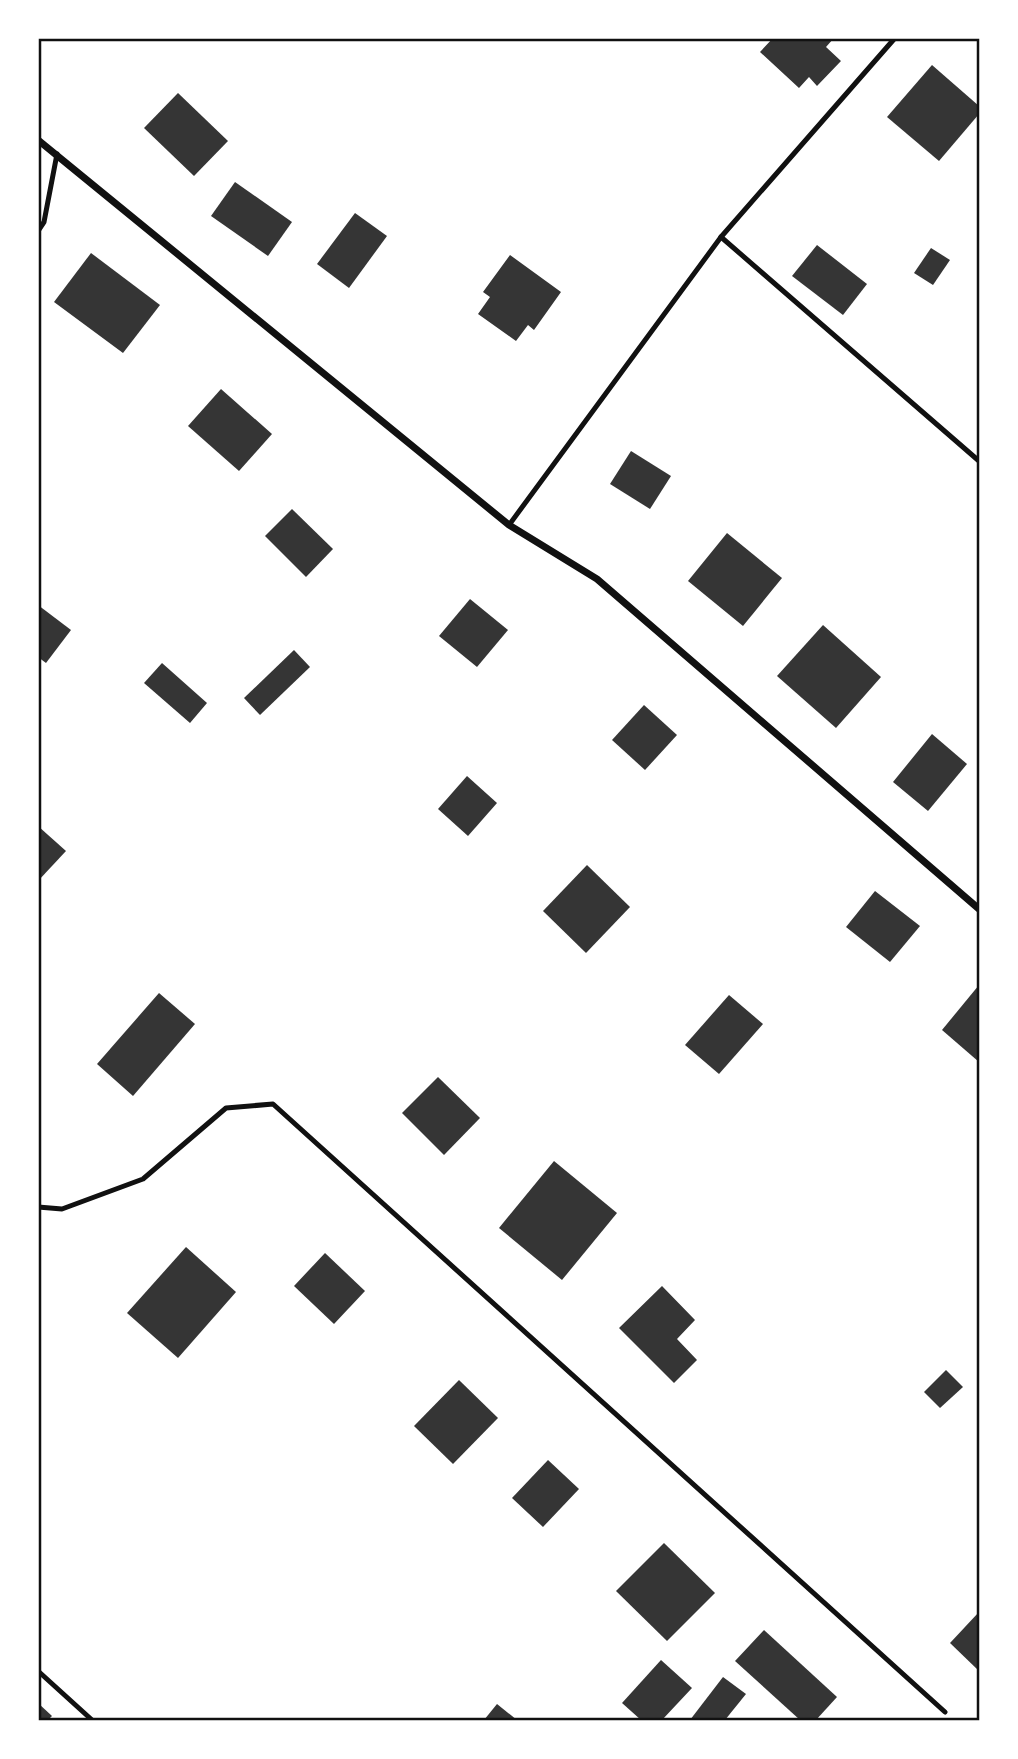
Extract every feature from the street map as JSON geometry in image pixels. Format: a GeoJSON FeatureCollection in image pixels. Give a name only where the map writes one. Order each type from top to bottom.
{"type":"FeatureCollection","features":[{"type":"Feature","properties":{"kind":"street"},"geometry":{"type":"LineString","coordinates":[[38,140],[509,525],[597,579],[979,909]]}},
{"type":"Feature","properties":{"kind":"lane"},"geometry":{"type":"LineString","coordinates":[[509,525],[721,237],[895,38]]}},
{"type":"Feature","properties":{"kind":"lane"},"geometry":{"type":"LineString","coordinates":[[38,231],[44,222],[57,154]]}},
{"type":"Feature","properties":{"kind":"lane"},"geometry":{"type":"LineString","coordinates":[[721,237],[979,461]]}},
{"type":"Feature","properties":{"kind":"lane"},"geometry":{"type":"LineString","coordinates":[[38,1207],[62,1209],[144,1179],[226,1108],[273,1104],[945,1712]]}},
{"type":"Feature","properties":{"kind":"lane"},"geometry":{"type":"LineString","coordinates":[[38,1671],[92,1720]]}},
{"type":"Feature","properties":{"kind":"building"},"geometry":{"type":"Polygon","coordinates":[[[773,38],[834,38],[826,47],[841,61],[817,86],[809,77],[799,88],[760,52],[773,38]]]}},
{"type":"Feature","properties":{"kind":"building"},"geometry":{"type":"Polygon","coordinates":[[[932,65],[979,106],[979,114],[939,161],[887,117],[932,65]]]}},
{"type":"Feature","properties":{"kind":"building"},"geometry":{"type":"Polygon","coordinates":[[[178,93],[228,141],[194,176],[144,128],[178,93]]]}},
{"type":"Feature","properties":{"kind":"building"},"geometry":{"type":"Polygon","coordinates":[[[235,182],[292,222],[268,256],[211,216],[235,182]]]}},
{"type":"Feature","properties":{"kind":"building"},"geometry":{"type":"Polygon","coordinates":[[[355,213],[387,236],[349,288],[317,264],[355,213]]]}},
{"type":"Feature","properties":{"kind":"building"},"geometry":{"type":"Polygon","coordinates":[[[817,245],[867,284],[843,315],[792,276],[817,245]]]}},
{"type":"Feature","properties":{"kind":"building"},"geometry":{"type":"Polygon","coordinates":[[[931,248],[950,260],[933,285],[914,273],[931,248]]]}},
{"type":"Feature","properties":{"kind":"building"},"geometry":{"type":"Polygon","coordinates":[[[91,253],[160,305],[123,353],[54,302],[91,253]]]}},
{"type":"Feature","properties":{"kind":"building"},"geometry":{"type":"Polygon","coordinates":[[[510,255],[561,292],[534,330],[528,325],[516,341],[478,314],[490,297],[483,292],[510,255]]]}},
{"type":"Feature","properties":{"kind":"building"},"geometry":{"type":"Polygon","coordinates":[[[221,389],[272,434],[239,471],[188,426],[221,389]]]}},
{"type":"Feature","properties":{"kind":"building"},"geometry":{"type":"Polygon","coordinates":[[[631,451],[671,476],[650,509],[610,484],[631,451]]]}},
{"type":"Feature","properties":{"kind":"building"},"geometry":{"type":"Polygon","coordinates":[[[292,509],[333,549],[306,577],[265,536],[292,509]]]}},
{"type":"Feature","properties":{"kind":"building"},"geometry":{"type":"Polygon","coordinates":[[[727,533],[782,578],[743,626],[688,581],[727,533]]]}},
{"type":"Feature","properties":{"kind":"building"},"geometry":{"type":"Polygon","coordinates":[[[470,599],[508,630],[477,667],[439,636],[470,599]]]}},
{"type":"Feature","properties":{"kind":"building"},"geometry":{"type":"Polygon","coordinates":[[[38,605],[71,630],[46,663],[38,657],[38,605]]]}},
{"type":"Feature","properties":{"kind":"building"},"geometry":{"type":"Polygon","coordinates":[[[823,625],[881,677],[836,728],[777,676],[823,625]]]}},
{"type":"Feature","properties":{"kind":"building"},"geometry":{"type":"Polygon","coordinates":[[[294,650],[310,667],[260,715],[244,698],[294,650]]]}},
{"type":"Feature","properties":{"kind":"building"},"geometry":{"type":"Polygon","coordinates":[[[162,663],[207,703],[190,723],[144,683],[162,663]]]}},
{"type":"Feature","properties":{"kind":"building"},"geometry":{"type":"Polygon","coordinates":[[[644,705],[677,735],[645,770],[612,740],[644,705]]]}},
{"type":"Feature","properties":{"kind":"building"},"geometry":{"type":"Polygon","coordinates":[[[932,734],[967,764],[928,811],[893,782],[932,734]]]}},
{"type":"Feature","properties":{"kind":"building"},"geometry":{"type":"Polygon","coordinates":[[[467,776],[497,803],[468,836],[438,809],[467,776]]]}},
{"type":"Feature","properties":{"kind":"building"},"geometry":{"type":"Polygon","coordinates":[[[38,826],[66,851],[38,881],[38,826]]]}},
{"type":"Feature","properties":{"kind":"building"},"geometry":{"type":"Polygon","coordinates":[[[587,865],[630,907],[586,953],[543,911],[587,865]]]}},
{"type":"Feature","properties":{"kind":"building"},"geometry":{"type":"Polygon","coordinates":[[[875,891],[920,926],[890,962],[846,927],[875,891]]]}},
{"type":"Feature","properties":{"kind":"building"},"geometry":{"type":"Polygon","coordinates":[[[979,985],[979,1062],[942,1030],[979,985]]]}},
{"type":"Feature","properties":{"kind":"building"},"geometry":{"type":"Polygon","coordinates":[[[159,993],[195,1024],[133,1096],[97,1064],[159,993]]]}},
{"type":"Feature","properties":{"kind":"building"},"geometry":{"type":"Polygon","coordinates":[[[729,995],[763,1024],[719,1074],[685,1045],[729,995]]]}},
{"type":"Feature","properties":{"kind":"building"},"geometry":{"type":"Polygon","coordinates":[[[438,1077],[480,1118],[444,1155],[402,1113],[438,1077]]]}},
{"type":"Feature","properties":{"kind":"building"},"geometry":{"type":"Polygon","coordinates":[[[554,1161],[617,1213],[562,1280],[499,1228],[554,1161]]]}},
{"type":"Feature","properties":{"kind":"building"},"geometry":{"type":"Polygon","coordinates":[[[186,1247],[236,1292],[178,1358],[127,1313],[186,1247]]]}},
{"type":"Feature","properties":{"kind":"building"},"geometry":{"type":"Polygon","coordinates":[[[325,1253],[365,1291],[334,1324],[294,1286],[325,1253]]]}},
{"type":"Feature","properties":{"kind":"building"},"geometry":{"type":"Polygon","coordinates":[[[662,1286],[695,1320],[677,1339],[697,1360],[674,1383],[619,1328],[662,1286]]]}},
{"type":"Feature","properties":{"kind":"building"},"geometry":{"type":"Polygon","coordinates":[[[946,1370],[963,1387],[940,1408],[924,1392],[946,1370]]]}},
{"type":"Feature","properties":{"kind":"building"},"geometry":{"type":"Polygon","coordinates":[[[459,1380],[498,1418],[453,1464],[414,1426],[459,1380]]]}},
{"type":"Feature","properties":{"kind":"building"},"geometry":{"type":"Polygon","coordinates":[[[548,1460],[579,1489],[543,1527],[512,1498],[548,1460]]]}},
{"type":"Feature","properties":{"kind":"building"},"geometry":{"type":"Polygon","coordinates":[[[664,1543],[715,1593],[667,1641],[616,1591],[664,1543]]]}},
{"type":"Feature","properties":{"kind":"building"},"geometry":{"type":"Polygon","coordinates":[[[979,1612],[979,1671],[950,1643],[979,1612]]]}},
{"type":"Feature","properties":{"kind":"building"},"geometry":{"type":"Polygon","coordinates":[[[764,1630],[837,1697],[816,1720],[800,1720],[735,1661],[764,1630]]]}},
{"type":"Feature","properties":{"kind":"building"},"geometry":{"type":"Polygon","coordinates":[[[661,1660],[692,1688],[662,1720],[641,1720],[622,1703],[661,1660]]]}},
{"type":"Feature","properties":{"kind":"building"},"geometry":{"type":"Polygon","coordinates":[[[723,1677],[746,1694],[725,1720],[690,1720],[723,1677]]]}},
{"type":"Feature","properties":{"kind":"building"},"geometry":{"type":"Polygon","coordinates":[[[38,1703],[52,1716],[48,1720],[38,1720],[38,1703]]]}},
{"type":"Feature","properties":{"kind":"building"},"geometry":{"type":"Polygon","coordinates":[[[497,1704],[517,1720],[484,1720],[497,1704]]]}}]}
